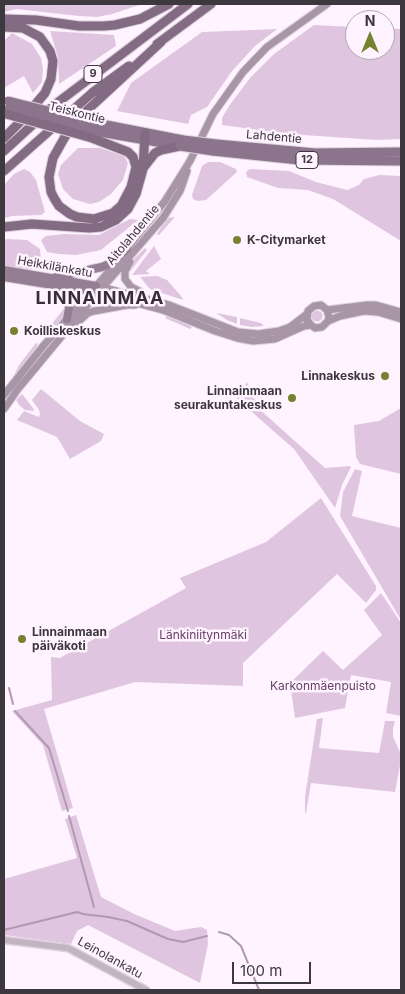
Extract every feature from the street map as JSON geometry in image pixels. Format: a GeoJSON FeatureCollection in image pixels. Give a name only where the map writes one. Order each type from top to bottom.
{"type":"FeatureCollection","features":[{"type":"Feature","properties":{"kind":"highway"},"geometry":{"type":"LineString","coordinates":[[4,18],[79,26],[110,26],[140,19],[169,4]]}},
{"type":"Feature","properties":{"kind":"highway","name":"9"},"geometry":{"type":"LineString","coordinates":[[4,151],[60,101],[188,4]]}},
{"type":"Feature","properties":{"kind":"highway","name":"9"},"geometry":{"type":"LineString","coordinates":[[4,171],[92,93],[211,4]]}},
{"type":"Feature","properties":{"kind":"highway"},"geometry":{"type":"LineString","coordinates":[[4,27],[23,28],[40,36],[50,50],[53,61],[51,79],[45,93],[4,138]]}},
{"type":"Feature","properties":{"kind":"highway"},"geometry":{"type":"LineString","coordinates":[[161,42],[82,115],[66,135],[50,167],[51,192],[59,206],[70,214],[85,219],[104,217],[113,213],[121,206],[139,168],[155,153],[182,143]]}},
{"type":"Feature","properties":{"kind":"highway"},"geometry":{"type":"LineString","coordinates":[[6,107],[94,131],[128,152],[139,168]]}},
{"type":"Feature","properties":{"kind":"highway","name":"Teiskontie"},"geometry":{"type":"LineString","coordinates":[[6,107],[94,131],[144,138]]}},
{"type":"Feature","properties":{"kind":"highway"},"geometry":{"type":"LineString","coordinates":[[4,227],[32,224],[89,228],[108,224],[116,220],[128,209],[136,194],[144,138]]}},
{"type":"Feature","properties":{"kind":"highway","name":"Lahdentie"},"geometry":{"type":"LineString","coordinates":[[144,138],[299,160],[401,161]]}},
{"type":"Feature","properties":{"kind":"highway","name":"Lahdentie"},"geometry":{"type":"LineString","coordinates":[[214,147],[315,153],[401,152]]}},
{"type":"Feature","properties":{"kind":"main road","name":"Aitolahdentie"},"geometry":{"type":"LineString","coordinates":[[4,409],[166,201],[190,161],[213,114],[243,72],[267,47],[327,4]]}},
{"type":"Feature","properties":{"kind":"main road","name":"Aitolahdentie"},"geometry":{"type":"LineString","coordinates":[[4,395],[67,319],[137,249],[172,206],[180,192],[190,161]]}},
{"type":"Feature","properties":{"kind":"main road"},"geometry":{"type":"LineString","coordinates":[[50,278],[102,267],[127,249]]}},
{"type":"Feature","properties":{"kind":"main road"},"geometry":{"type":"LineString","coordinates":[[137,249],[127,266],[125,279],[135,290],[232,330],[252,334],[279,331],[290,327],[307,314]]}},
{"type":"Feature","properties":{"kind":"main road","name":"Heikkilänkatu"},"geometry":{"type":"LineString","coordinates":[[4,270],[97,289]]}},
{"type":"Feature","properties":{"kind":"main road","name":"Heikkilänkatu"},"geometry":{"type":"LineString","coordinates":[[4,277],[97,289]]}},
{"type":"Feature","properties":{"kind":"main road"},"geometry":{"type":"LineString","coordinates":[[22,280],[34,285],[58,290],[64,294],[69,302],[67,319]]}},
{"type":"Feature","properties":{"kind":"main road"},"geometry":{"type":"LineString","coordinates":[[97,289],[161,302]]}},
{"type":"Feature","properties":{"kind":"main road"},"geometry":{"type":"LineString","coordinates":[[97,289],[163,310],[215,331],[253,341],[275,339],[304,326],[322,327],[328,321],[364,312],[378,312],[401,320]]}},
{"type":"Feature","properties":{"kind":"main road"},"geometry":{"type":"LineString","coordinates":[[62,336],[94,311],[127,305],[139,305],[163,310]]}},
{"type":"Feature","properties":{"kind":"main road"},"geometry":{"type":"LineString","coordinates":[[327,310],[376,305],[401,312]]}},
{"type":"Feature","properties":{"kind":"main road"},"geometry":{"type":"LineString","coordinates":[[311,326],[307,320],[307,314],[309,309],[314,306],[321,306],[327,310],[329,314],[328,321]]}},
{"type":"Feature","properties":{"kind":"street","name":"Leinolankatu"},"geometry":{"type":"LineString","coordinates":[[4,940],[59,946],[74,950],[146,990]]}},
{"type":"Feature","properties":{"kind":"green space"},"geometry":{"type":"Polygon","coordinates":[[[4,4],[142,4],[97,17],[16,9],[4,12],[4,4]]]}},
{"type":"Feature","properties":{"kind":"green space"},"geometry":{"type":"Polygon","coordinates":[[[314,25],[345,27],[345,60],[395,60],[395,29],[401,29],[401,139],[377,140],[288,134],[222,125],[222,118],[229,106],[250,78],[274,54],[314,25]]]}},
{"type":"Feature","properties":{"kind":"green space"},"geometry":{"type":"Polygon","coordinates":[[[277,29],[255,46],[232,71],[207,107],[191,115],[188,124],[117,111],[131,83],[202,32],[277,29]]]}},
{"type":"Feature","properties":{"kind":"green space"},"geometry":{"type":"Polygon","coordinates":[[[50,31],[114,35],[116,46],[59,84],[58,57],[50,31]]]}},
{"type":"Feature","properties":{"kind":"green space"},"geometry":{"type":"Polygon","coordinates":[[[12,33],[32,44],[41,58],[43,69],[42,82],[33,93],[24,76],[4,88],[4,41],[12,33]]]}},
{"type":"Feature","properties":{"kind":"green space"},"geometry":{"type":"Polygon","coordinates":[[[78,148],[100,148],[124,156],[128,163],[123,180],[111,194],[99,202],[90,204],[73,199],[63,189],[58,174],[61,165],[78,148]]]}},
{"type":"Feature","properties":{"kind":"green space"},"geometry":{"type":"Polygon","coordinates":[[[208,162],[220,162],[236,169],[237,172],[206,200],[198,201],[193,199],[192,195],[202,166],[208,162]]]}},
{"type":"Feature","properties":{"kind":"green space"},"geometry":{"type":"Polygon","coordinates":[[[24,169],[30,172],[36,180],[45,212],[41,215],[4,218],[4,185],[14,174],[24,169]]]}},
{"type":"Feature","properties":{"kind":"green space"},"geometry":{"type":"Polygon","coordinates":[[[250,169],[289,171],[316,182],[347,190],[359,185],[364,179],[379,175],[401,176],[401,241],[333,199],[308,190],[278,188],[247,177],[246,172],[250,169]]]}},
{"type":"Feature","properties":{"kind":"green space"},"geometry":{"type":"Polygon","coordinates":[[[175,217],[159,235],[157,234],[167,218],[175,217]]]}},
{"type":"Feature","properties":{"kind":"green space"},"geometry":{"type":"Polygon","coordinates":[[[130,219],[138,220],[101,250],[76,255],[47,252],[41,240],[46,236],[64,234],[99,235],[130,219]]]}},
{"type":"Feature","properties":{"kind":"green space"},"geometry":{"type":"Polygon","coordinates":[[[4,240],[27,240],[40,249],[41,261],[39,265],[31,269],[4,267],[4,240]]]}},
{"type":"Feature","properties":{"kind":"green space"},"geometry":{"type":"Polygon","coordinates":[[[154,246],[161,259],[146,271],[150,274],[132,275],[154,246]]]}},
{"type":"Feature","properties":{"kind":"green space"},"geometry":{"type":"Polygon","coordinates":[[[145,248],[147,250],[128,274],[127,272],[133,260],[145,248]]]}},
{"type":"Feature","properties":{"kind":"green space"},"geometry":{"type":"Polygon","coordinates":[[[157,276],[167,280],[183,300],[150,289],[140,277],[157,276]]]}},
{"type":"Feature","properties":{"kind":"green space"},"geometry":{"type":"Polygon","coordinates":[[[66,306],[64,317],[49,331],[47,330],[66,306]]]}},
{"type":"Feature","properties":{"kind":"green space"},"geometry":{"type":"Polygon","coordinates":[[[317,310],[323,316],[317,322],[311,316],[317,310]]]}},
{"type":"Feature","properties":{"kind":"green space"},"geometry":{"type":"Polygon","coordinates":[[[216,313],[237,317],[237,324],[227,320],[216,313]]]}},
{"type":"Feature","properties":{"kind":"green space"},"geometry":{"type":"Polygon","coordinates":[[[167,316],[192,327],[190,329],[165,318],[167,316]]]}},
{"type":"Feature","properties":{"kind":"green space"},"geometry":{"type":"Polygon","coordinates":[[[240,318],[261,323],[264,326],[240,325],[240,318]]]}},
{"type":"Feature","properties":{"kind":"green space"},"geometry":{"type":"Polygon","coordinates":[[[36,343],[38,344],[31,356],[12,380],[19,365],[36,343]]]}},
{"type":"Feature","properties":{"kind":"green space"},"geometry":{"type":"Polygon","coordinates":[[[247,382],[258,408],[325,468],[351,467],[342,485],[335,508],[294,449],[237,399],[247,382]]]}},
{"type":"Feature","properties":{"kind":"green space"},"geometry":{"type":"Polygon","coordinates":[[[41,389],[80,421],[104,434],[101,441],[70,459],[57,437],[17,420],[24,411],[39,417],[39,410],[32,400],[41,389]]]}},
{"type":"Feature","properties":{"kind":"green space"},"geometry":{"type":"Polygon","coordinates":[[[22,394],[34,411],[25,410],[20,406],[16,400],[22,394]]]}},
{"type":"Feature","properties":{"kind":"green space"},"geometry":{"type":"Polygon","coordinates":[[[401,408],[401,474],[360,464],[356,457],[354,425],[379,421],[401,408]]]}},
{"type":"Feature","properties":{"kind":"green space"},"geometry":{"type":"Polygon","coordinates":[[[355,469],[362,471],[352,516],[401,528],[401,620],[340,516],[343,492],[355,469]]]}},
{"type":"Feature","properties":{"kind":"green space","name":"Länkiniitynmäki"},"geometry":{"type":"Polygon","coordinates":[[[321,498],[376,586],[376,590],[366,603],[337,574],[243,663],[243,686],[135,682],[44,709],[73,808],[62,811],[43,745],[12,711],[52,700],[51,657],[60,658],[186,588],[180,578],[266,542],[321,498]]]}},
{"type":"Feature","properties":{"kind":"green space","name":"Karkonmäenpuisto"},"geometry":{"type":"Polygon","coordinates":[[[381,593],[401,623],[401,716],[386,713],[391,682],[351,675],[345,708],[295,718],[290,683],[323,651],[343,670],[382,635],[364,610],[381,593]]]}},
{"type":"Feature","properties":{"kind":"green space"},"geometry":{"type":"Polygon","coordinates":[[[323,718],[319,748],[379,753],[385,721],[395,721],[393,737],[401,754],[401,760],[395,792],[311,783],[305,813],[305,797],[317,719],[323,718]]]}},
{"type":"Feature","properties":{"kind":"green space"},"geometry":{"type":"Polygon","coordinates":[[[76,815],[101,897],[134,914],[175,931],[201,927],[207,930],[208,944],[200,983],[88,925],[77,931],[71,944],[4,935],[4,879],[77,858],[65,819],[76,815]]]}},
{"type":"Feature","properties":{"kind":"waterway"},"geometry":{"type":"LineString","coordinates":[[9,688],[13,704]]}},
{"type":"Feature","properties":{"kind":"waterway"},"geometry":{"type":"LineString","coordinates":[[15,711],[49,748],[68,811]]}},
{"type":"Feature","properties":{"kind":"waterway"},"geometry":{"type":"LineString","coordinates":[[69,816],[94,907]]}},
{"type":"Feature","properties":{"kind":"waterway"},"geometry":{"type":"LineString","coordinates":[[4,930],[77,912],[127,921],[168,939],[183,942],[207,936]]}},
{"type":"Feature","properties":{"kind":"waterway"},"geometry":{"type":"LineString","coordinates":[[219,932],[229,935],[241,946],[259,990]]}},
{"type":"Feature","properties":{"kind":"place","name":"K-Citymarket"},"geometry":{"type":"Point","coordinates":[237,240]}},
{"type":"Feature","properties":{"kind":"place","name":"Koilliskeskus"},"geometry":{"type":"Point","coordinates":[14,331]}},
{"type":"Feature","properties":{"kind":"place","name":"Linnakeskus"},"geometry":{"type":"Point","coordinates":[385,376]}},
{"type":"Feature","properties":{"kind":"place","name":"Linnainmaan seurakuntakeskus"},"geometry":{"type":"Point","coordinates":[292,398]}},
{"type":"Feature","properties":{"kind":"place","name":"Linnainmaan päiväkoti"},"geometry":{"type":"Point","coordinates":[22,639]}},
{"type":"Feature","properties":{"kind":"district","name":"LINNAINMAA"},"geometry":{"type":"Point","coordinates":[100,299]}}]}
